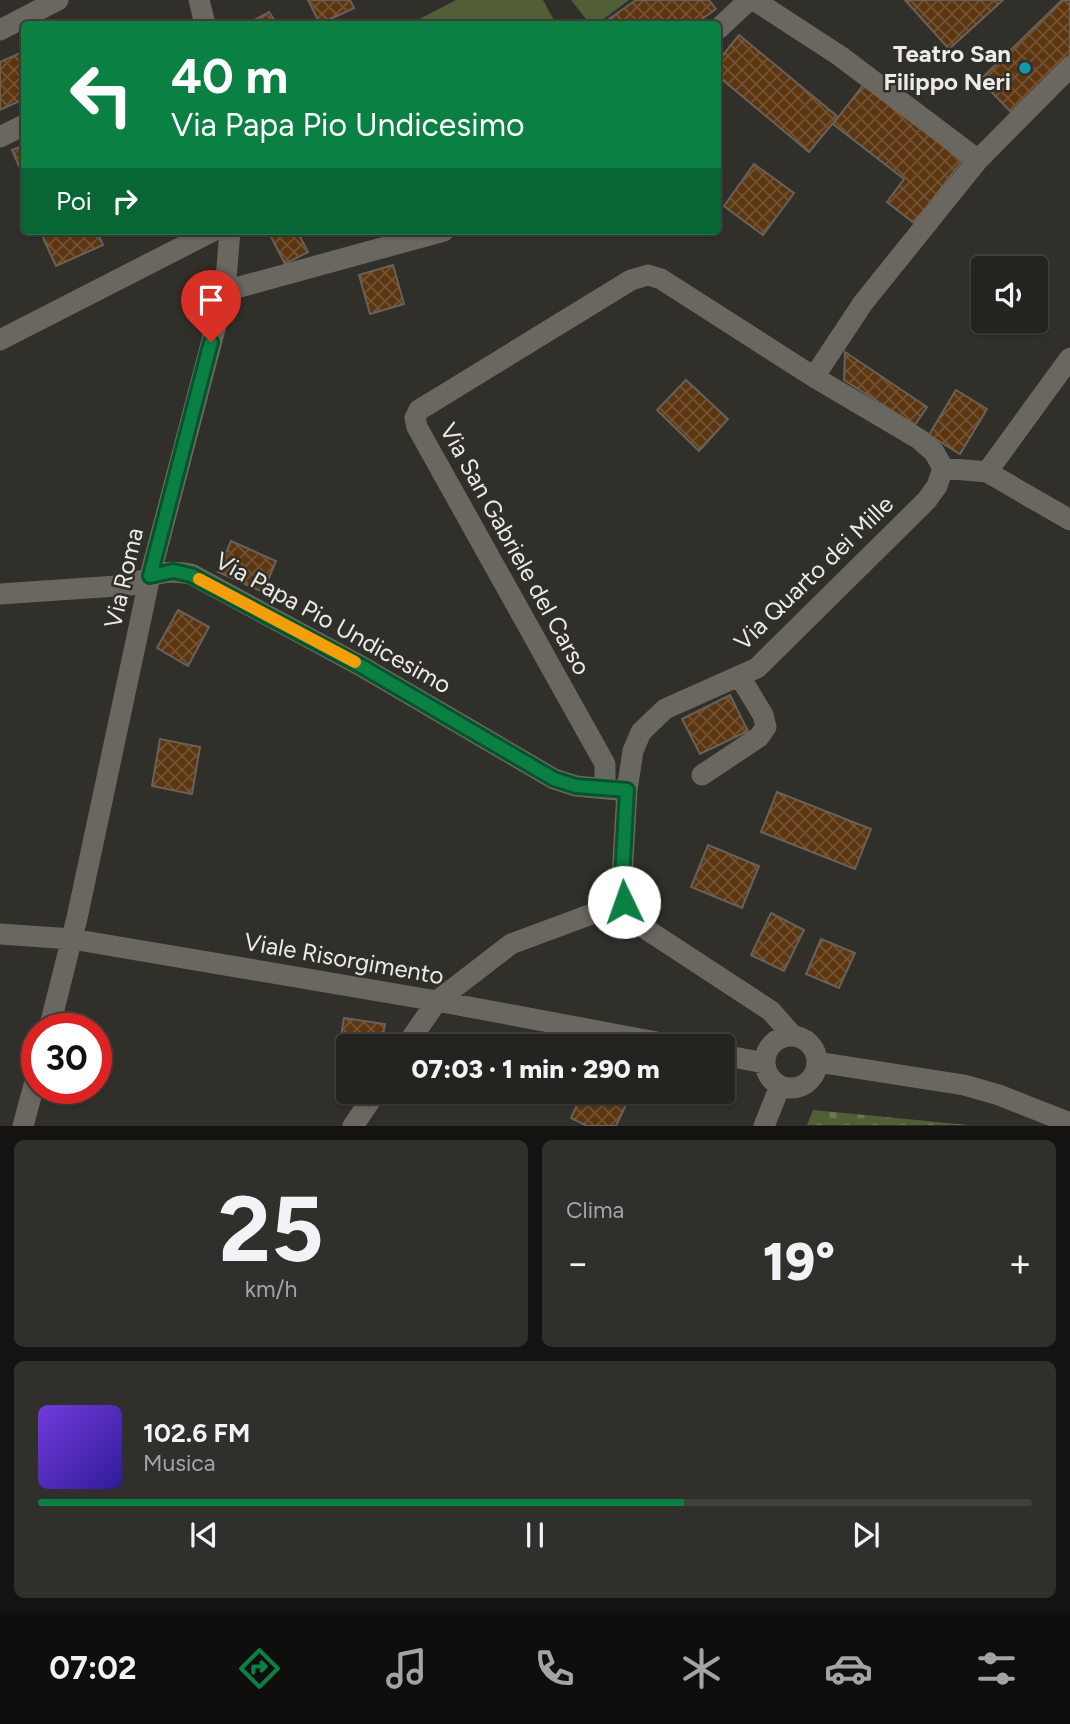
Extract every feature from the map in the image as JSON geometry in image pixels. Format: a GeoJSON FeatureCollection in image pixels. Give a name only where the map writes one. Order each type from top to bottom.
{"type":"FeatureCollection","features":[{"type":"Feature","properties":{"kind":"street"},"geometry":{"type":"LineString","coordinates":[[0,30],[58,0]]}},
{"type":"Feature","properties":{"kind":"street"},"geometry":{"type":"LineString","coordinates":[[199,0],[204,21]]}},
{"type":"Feature","properties":{"kind":"street"},"geometry":{"type":"LineString","coordinates":[[721,26],[752,0],[840,56],[978,160]]}},
{"type":"Feature","properties":{"kind":"street"},"geometry":{"type":"LineString","coordinates":[[1070,67],[978,160],[863,303],[814,376],[919,439],[934,452],[943,468],[986,472],[1070,520]]}},
{"type":"Feature","properties":{"kind":"street"},"geometry":{"type":"LineString","coordinates":[[0,137],[21,126]]}},
{"type":"Feature","properties":{"kind":"street"},"geometry":{"type":"LineString","coordinates":[[0,340],[205,235]]}},
{"type":"Feature","properties":{"kind":"street","name":"Via Roma"},"geometry":{"type":"LineString","coordinates":[[53,1013],[72,939],[150,576],[225,291],[230,235]]}},
{"type":"Feature","properties":{"kind":"street"},"geometry":{"type":"LineString","coordinates":[[225,291],[429,235]]}},
{"type":"Feature","properties":{"kind":"street","name":"Via San Gabriele del Carso"},"geometry":{"type":"LineString","coordinates":[[605,789],[605,764],[416,427],[415,418],[419,410],[631,280],[648,275],[662,279],[814,376]]}},
{"type":"Feature","properties":{"kind":"street"},"geometry":{"type":"LineString","coordinates":[[986,472],[1070,358]]}},
{"type":"Feature","properties":{"kind":"street","name":"Via Quarto dei Mille"},"geometry":{"type":"LineString","coordinates":[[624,902],[622,878],[627,790],[633,751],[640,732],[665,709],[757,668],[927,500],[937,486],[943,468]]}},
{"type":"Feature","properties":{"kind":"street","name":"Via Papa Pio Undicesimo"},"geometry":{"type":"LineString","coordinates":[[0,594],[131,585],[150,576],[173,571],[191,575],[361,666],[554,779],[576,786],[627,790]]}},
{"type":"Feature","properties":{"kind":"street"},"geometry":{"type":"LineString","coordinates":[[702,775],[758,737],[766,727],[763,715],[740,677]]}},
{"type":"Feature","properties":{"kind":"street"},"geometry":{"type":"LineString","coordinates":[[414,1034],[437,1001],[511,944],[624,902],[632,920],[639,926],[771,1012],[793,1036],[807,1041],[816,1054],[816,1069],[808,1082],[794,1088],[779,1086],[769,1076],[764,1063],[765,1054],[776,1040],[793,1036]]}},
{"type":"Feature","properties":{"kind":"street","name":"Viale Risorgimento"},"geometry":{"type":"LineString","coordinates":[[0,934],[72,939],[614,1034]]}},
{"type":"Feature","properties":{"kind":"street"},"geometry":{"type":"LineString","coordinates":[[735,1057],[764,1063]]}},
{"type":"Feature","properties":{"kind":"street"},"geometry":{"type":"LineString","coordinates":[[817,1062],[964,1084],[999,1094],[1070,1123]]}},
{"type":"Feature","properties":{"kind":"street"},"geometry":{"type":"LineString","coordinates":[[764,1125],[779,1086]]}},
{"type":"Feature","properties":{"kind":"street"},"geometry":{"type":"LineString","coordinates":[[23,1125],[29,1104]]}},
{"type":"Feature","properties":{"kind":"street"},"geometry":{"type":"LineString","coordinates":[[353,1125],[368,1104]]}},
{"type":"Feature","properties":{"kind":"green space"},"geometry":{"type":"Polygon","coordinates":[[[456,0],[543,0],[554,21],[416,21],[456,0]]]}},
{"type":"Feature","properties":{"kind":"green space"},"geometry":{"type":"Polygon","coordinates":[[[571,0],[629,0],[601,21],[588,21],[571,0]]]}},
{"type":"Feature","properties":{"kind":"green space"},"geometry":{"type":"Polygon","coordinates":[[[813,1110],[968,1125],[807,1125],[813,1110]]]}},
{"type":"Feature","properties":{"kind":"building"},"geometry":{"type":"Polygon","coordinates":[[[308,0],[350,0],[354,8],[326,21],[318,21],[308,0]]]}},
{"type":"Feature","properties":{"kind":"building"},"geometry":{"type":"Polygon","coordinates":[[[636,0],[709,0],[716,9],[699,21],[606,21],[636,0]]]}},
{"type":"Feature","properties":{"kind":"building"},"geometry":{"type":"Polygon","coordinates":[[[905,0],[1003,0],[949,49],[905,0]]]}},
{"type":"Feature","properties":{"kind":"building","name":"Teatro San Filippo Neri"},"geometry":{"type":"Polygon","coordinates":[[[1062,0],[1070,0],[1070,55],[1011,112],[980,80],[1062,0]]]}},
{"type":"Feature","properties":{"kind":"building"},"geometry":{"type":"Polygon","coordinates":[[[269,12],[275,21],[252,21],[269,12]]]}},
{"type":"Feature","properties":{"kind":"building"},"geometry":{"type":"Polygon","coordinates":[[[739,35],[838,117],[809,152],[721,79],[721,57],[739,35]]]}},
{"type":"Feature","properties":{"kind":"building"},"geometry":{"type":"Polygon","coordinates":[[[20,53],[21,56],[21,100],[0,110],[0,62],[20,53]]]}},
{"type":"Feature","properties":{"kind":"building"},"geometry":{"type":"Polygon","coordinates":[[[864,84],[962,161],[914,223],[887,202],[904,179],[833,124],[864,84]]]}},
{"type":"Feature","properties":{"kind":"building"},"geometry":{"type":"Polygon","coordinates":[[[21,146],[21,170],[12,150],[21,146]]]}},
{"type":"Feature","properties":{"kind":"building"},"geometry":{"type":"Polygon","coordinates":[[[754,164],[794,193],[763,235],[724,206],[754,164]]]}},
{"type":"Feature","properties":{"kind":"building"},"geometry":{"type":"Polygon","coordinates":[[[42,235],[99,235],[103,245],[56,266],[42,235]]]}},
{"type":"Feature","properties":{"kind":"building"},"geometry":{"type":"Polygon","coordinates":[[[270,235],[299,235],[308,252],[285,264],[270,235]]]}},
{"type":"Feature","properties":{"kind":"building"},"geometry":{"type":"Polygon","coordinates":[[[393,265],[404,304],[370,314],[359,275],[393,265]]]}},
{"type":"Feature","properties":{"kind":"building"},"geometry":{"type":"Polygon","coordinates":[[[845,352],[927,407],[915,425],[844,380],[845,352]]]}},
{"type":"Feature","properties":{"kind":"building"},"geometry":{"type":"Polygon","coordinates":[[[686,380],[728,419],[699,451],[657,410],[686,380]]]}},
{"type":"Feature","properties":{"kind":"building"},"geometry":{"type":"Polygon","coordinates":[[[956,390],[987,409],[960,454],[929,435],[956,390]]]}},
{"type":"Feature","properties":{"kind":"building"},"geometry":{"type":"Polygon","coordinates":[[[231,541],[276,561],[263,592],[218,572],[231,541]]]}},
{"type":"Feature","properties":{"kind":"building"},"geometry":{"type":"Polygon","coordinates":[[[178,610],[209,627],[188,666],[157,648],[178,610]]]}},
{"type":"Feature","properties":{"kind":"building"},"geometry":{"type":"Polygon","coordinates":[[[730,695],[748,731],[700,754],[682,719],[730,695]]]}},
{"type":"Feature","properties":{"kind":"building"},"geometry":{"type":"Polygon","coordinates":[[[160,739],[200,747],[192,794],[152,786],[160,739]]]}},
{"type":"Feature","properties":{"kind":"building"},"geometry":{"type":"Polygon","coordinates":[[[777,792],[871,829],[855,869],[761,832],[777,792]]]}},
{"type":"Feature","properties":{"kind":"building"},"geometry":{"type":"Polygon","coordinates":[[[708,845],[759,866],[742,908],[691,887],[708,845]]]}},
{"type":"Feature","properties":{"kind":"building"},"geometry":{"type":"Polygon","coordinates":[[[771,913],[804,930],[784,971],[751,955],[771,913]]]}},
{"type":"Feature","properties":{"kind":"building"},"geometry":{"type":"Polygon","coordinates":[[[821,939],[855,953],[839,988],[806,974],[821,939]]]}},
{"type":"Feature","properties":{"kind":"building"},"geometry":{"type":"Polygon","coordinates":[[[344,1018],[385,1024],[383,1034],[341,1034],[344,1018]]]}},
{"type":"Feature","properties":{"kind":"building"},"geometry":{"type":"Polygon","coordinates":[[[577,1104],[626,1104],[616,1126],[587,1126],[571,1118],[577,1104]]]}},
{"type":"Feature","properties":{"kind":"slow traffic"},"geometry":{"type":"LineString","coordinates":[[199,579],[355,662]]}},
{"type":"Feature","properties":{"kind":"place","name":"Teatro San Filippo Neri"},"geometry":{"type":"Point","coordinates":[1025,68]}},
{"type":"Feature","properties":{"kind":"route"},"geometry":{"type":"LineString","coordinates":[[211,342],[150,576],[173,571],[191,575],[361,666],[554,779],[576,786],[627,790],[622,878],[624,902]]}}]}
